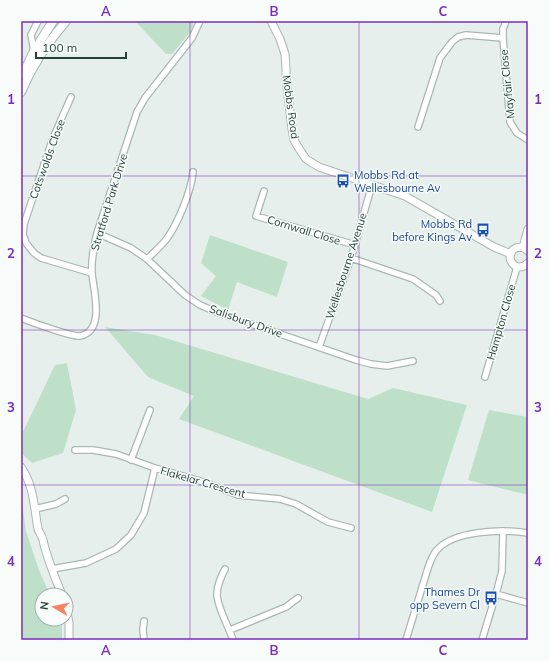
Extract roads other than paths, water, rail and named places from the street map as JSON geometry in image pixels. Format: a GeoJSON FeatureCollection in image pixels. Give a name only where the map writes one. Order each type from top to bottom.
{"type":"FeatureCollection","features":[{"type":"Feature","properties":{"kind":"main road"},"geometry":{"type":"LineString","coordinates":[[21,80],[34,51],[53,21]]}},
{"type":"Feature","properties":{"kind":"main road"},"geometry":{"type":"LineString","coordinates":[[48,29],[54,26],[57,21]]}},
{"type":"Feature","properties":{"kind":"main road"},"geometry":{"type":"LineString","coordinates":[[21,92],[38,58],[66,21]]}},
{"type":"Feature","properties":{"kind":"street"},"geometry":{"type":"LineString","coordinates":[[34,51],[31,35],[38,21]]}},
{"type":"Feature","properties":{"kind":"street","name":"Stratford Park Drive"},"geometry":{"type":"LineString","coordinates":[[21,318],[70,335],[79,336],[88,333],[93,327],[96,315],[96,302],[92,273],[93,253],[97,233],[137,112],[144,98],[192,38],[200,21]]}},
{"type":"Feature","properties":{"kind":"street","name":"Mobbs Road"},"geometry":{"type":"LineString","coordinates":[[271,21],[283,48],[294,140],[306,159],[319,167],[411,198],[494,247],[511,254]]}},
{"type":"Feature","properties":{"kind":"street","name":"Mayfair Close"},"geometry":{"type":"LineString","coordinates":[[506,21],[503,29],[503,38],[510,122],[517,133],[528,140]]}},
{"type":"Feature","properties":{"kind":"street"},"geometry":{"type":"LineString","coordinates":[[418,127],[440,58],[452,42],[458,37],[466,35],[503,38]]}},
{"type":"Feature","properties":{"kind":"street","name":"Cotswolds Close"},"geometry":{"type":"LineString","coordinates":[[71,97],[53,138],[24,224],[23,234],[26,243],[34,253],[41,258],[92,273]]}},
{"type":"Feature","properties":{"kind":"street"},"geometry":{"type":"LineString","coordinates":[[147,259],[165,241],[177,222],[192,181],[193,172]]}},
{"type":"Feature","properties":{"kind":"street","name":"Wellesbourne Avenue"},"geometry":{"type":"LineString","coordinates":[[319,347],[351,258],[372,185]]}},
{"type":"Feature","properties":{"kind":"street","name":"Cornwall Close"},"geometry":{"type":"LineString","coordinates":[[264,191],[256,216],[355,245]]}},
{"type":"Feature","properties":{"kind":"street"},"geometry":{"type":"LineString","coordinates":[[528,229],[525,249],[514,249],[511,254],[511,260],[514,265],[523,266],[528,263]]}},
{"type":"Feature","properties":{"kind":"street","name":"Salisbury Drive"},"geometry":{"type":"LineString","coordinates":[[97,233],[131,248],[147,259],[185,295],[200,305],[219,313],[371,364],[387,366],[413,362]]}},
{"type":"Feature","properties":{"kind":"street"},"geometry":{"type":"LineString","coordinates":[[351,258],[413,279],[436,295],[440,301]]}},
{"type":"Feature","properties":{"kind":"street","name":"Hampton Close"},"geometry":{"type":"LineString","coordinates":[[485,377],[517,266]]}},
{"type":"Feature","properties":{"kind":"street"},"geometry":{"type":"LineString","coordinates":[[131,460],[150,410]]}},
{"type":"Feature","properties":{"kind":"street","name":"Flakelar Crescent"},"geometry":{"type":"LineString","coordinates":[[75,450],[93,450],[116,454],[238,495],[280,499],[296,504],[328,522],[351,528]]}},
{"type":"Feature","properties":{"kind":"street"},"geometry":{"type":"LineString","coordinates":[[21,467],[31,486],[38,529],[59,587]]}},
{"type":"Feature","properties":{"kind":"street"},"geometry":{"type":"LineString","coordinates":[[52,569],[86,563],[116,549],[131,536],[144,513],[155,468]]}},
{"type":"Feature","properties":{"kind":"street"},"geometry":{"type":"LineString","coordinates":[[35,509],[56,504],[65,498]]}},
{"type":"Feature","properties":{"kind":"street"},"geometry":{"type":"LineString","coordinates":[[482,640],[502,571],[503,531]]}},
{"type":"Feature","properties":{"kind":"street"},"geometry":{"type":"LineString","coordinates":[[406,640],[428,568],[437,549],[450,540],[478,533],[518,531],[528,533]]}},
{"type":"Feature","properties":{"kind":"street"},"geometry":{"type":"LineString","coordinates":[[225,569],[219,582],[217,595],[233,640]]}},
{"type":"Feature","properties":{"kind":"street"},"geometry":{"type":"LineString","coordinates":[[496,594],[528,603]]}},
{"type":"Feature","properties":{"kind":"street"},"geometry":{"type":"LineString","coordinates":[[230,630],[286,607],[298,598]]}},
{"type":"Feature","properties":{"kind":"street"},"geometry":{"type":"LineString","coordinates":[[144,621],[144,640]]}},
{"type":"Feature","properties":{"kind":"street"},"geometry":{"type":"LineString","coordinates":[[69,627],[69,640]]}},
{"type":"Feature","properties":{"kind":"place","name":"Mobbs Rd at Wellesbourne Av"},"geometry":{"type":"Point","coordinates":[343,181]}},
{"type":"Feature","properties":{"kind":"place","name":"Mobbs Rd before Kings Av"},"geometry":{"type":"Point","coordinates":[483,230]}},
{"type":"Feature","properties":{"kind":"place","name":"Thames Dr opp Severn Cl"},"geometry":{"type":"Point","coordinates":[491,598]}}]}
